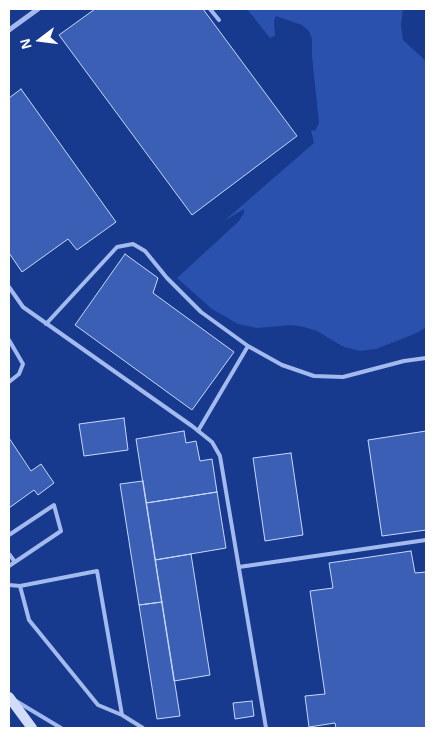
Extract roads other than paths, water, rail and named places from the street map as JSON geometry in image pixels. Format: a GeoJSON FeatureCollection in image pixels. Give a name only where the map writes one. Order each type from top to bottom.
{"type":"FeatureCollection","features":[{"type":"Feature","properties":{"kind":"main road"},"geometry":{"type":"LineString","coordinates":[[9,697],[32,727]]}},
{"type":"Feature","properties":{"kind":"street"},"geometry":{"type":"LineString","coordinates":[[9,30],[38,9]]}},
{"type":"Feature","properties":{"kind":"lane"},"geometry":{"type":"LineString","coordinates":[[210,9],[218,20]]}},
{"type":"Feature","properties":{"kind":"lane"},"geometry":{"type":"LineString","coordinates":[[46,324],[117,247],[133,244],[145,251],[167,278],[202,312],[248,346],[282,365],[314,376],[343,377],[404,361],[426,358]]}},
{"type":"Feature","properties":{"kind":"lane"},"geometry":{"type":"LineString","coordinates":[[9,287],[23,307],[212,442],[220,456],[266,728]]}},
{"type":"Feature","properties":{"kind":"lane"},"geometry":{"type":"LineString","coordinates":[[9,340],[23,364],[19,374],[9,382]]}},
{"type":"Feature","properties":{"kind":"lane"},"geometry":{"type":"LineString","coordinates":[[198,431],[248,346]]}},
{"type":"Feature","properties":{"kind":"lane"},"geometry":{"type":"LineString","coordinates":[[9,535],[54,504],[61,531],[9,566]]}},
{"type":"Feature","properties":{"kind":"lane"},"geometry":{"type":"LineString","coordinates":[[239,567],[426,540]]}},
{"type":"Feature","properties":{"kind":"lane"},"geometry":{"type":"LineString","coordinates":[[9,554],[15,562]]}},
{"type":"Feature","properties":{"kind":"lane"},"geometry":{"type":"LineString","coordinates":[[9,585],[20,586],[97,571],[122,716]]}},
{"type":"Feature","properties":{"kind":"lane"},"geometry":{"type":"LineString","coordinates":[[20,586],[29,620],[98,705],[143,728]]}},
{"type":"Feature","properties":{"kind":"lane"},"geometry":{"type":"LineString","coordinates":[[9,697],[61,728]]}}]}
